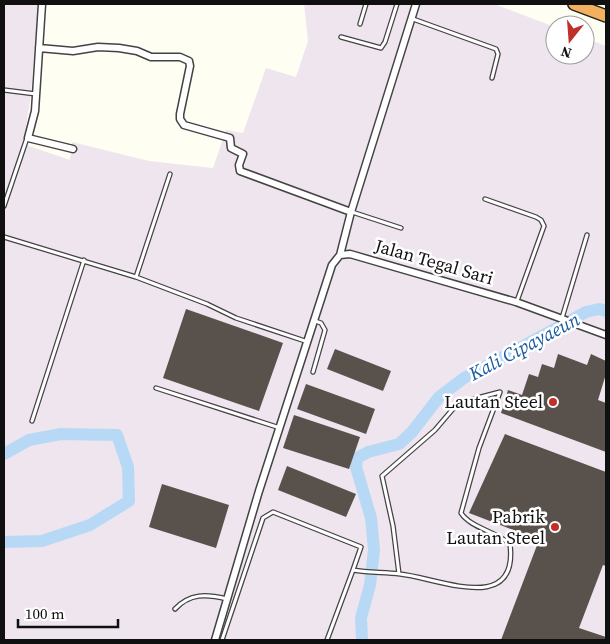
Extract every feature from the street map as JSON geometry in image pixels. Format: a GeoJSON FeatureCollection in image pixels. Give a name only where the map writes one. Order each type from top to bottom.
{"type":"FeatureCollection","features":[{"type":"Feature","properties":{"kind":"highway"},"geometry":{"type":"LineString","coordinates":[[574,4],[606,16]]}},
{"type":"Feature","properties":{"kind":"street"},"geometry":{"type":"LineString","coordinates":[[42,4],[37,94],[28,138],[73,149]]}},
{"type":"Feature","properties":{"kind":"street"},"geometry":{"type":"LineString","coordinates":[[216,640],[259,491],[309,342],[332,266],[340,255],[351,212],[416,4]]}},
{"type":"Feature","properties":{"kind":"street"},"geometry":{"type":"LineString","coordinates":[[39,48],[73,51],[98,47],[120,48],[137,51],[151,57],[180,57],[189,61],[190,66],[180,114],[180,119],[184,125],[230,138],[231,148],[243,154],[239,164],[240,171],[351,212]]}},
{"type":"Feature","properties":{"kind":"street","name":"Jalan Tegal Sari"},"geometry":{"type":"LineString","coordinates":[[340,255],[350,254],[414,271],[516,302],[604,334]]}},
{"type":"Feature","properties":{"kind":"lane"},"geometry":{"type":"LineString","coordinates":[[360,24],[366,4]]}},
{"type":"Feature","properties":{"kind":"lane"},"geometry":{"type":"LineString","coordinates":[[341,38],[381,48],[385,42],[395,4]]}},
{"type":"Feature","properties":{"kind":"lane"},"geometry":{"type":"LineString","coordinates":[[412,19],[496,49],[498,54],[492,78]]}},
{"type":"Feature","properties":{"kind":"lane"},"geometry":{"type":"LineString","coordinates":[[4,90],[37,94]]}},
{"type":"Feature","properties":{"kind":"lane"},"geometry":{"type":"LineString","coordinates":[[4,206],[28,138]]}},
{"type":"Feature","properties":{"kind":"lane"},"geometry":{"type":"LineString","coordinates":[[136,277],[170,174]]}},
{"type":"Feature","properties":{"kind":"lane"},"geometry":{"type":"LineString","coordinates":[[485,199],[536,217],[541,220],[544,226],[516,302]]}},
{"type":"Feature","properties":{"kind":"lane"},"geometry":{"type":"LineString","coordinates":[[351,212],[402,228]]}},
{"type":"Feature","properties":{"kind":"lane"},"geometry":{"type":"LineString","coordinates":[[564,319],[587,236]]}},
{"type":"Feature","properties":{"kind":"lane"},"geometry":{"type":"LineString","coordinates":[[4,237],[136,277],[207,304],[236,318],[309,342]]}},
{"type":"Feature","properties":{"kind":"lane"},"geometry":{"type":"LineString","coordinates":[[32,421],[84,260]]}},
{"type":"Feature","properties":{"kind":"lane"},"geometry":{"type":"LineString","coordinates":[[313,372],[325,330],[321,323],[315,321]]}},
{"type":"Feature","properties":{"kind":"lane"},"geometry":{"type":"LineString","coordinates":[[156,388],[281,428]]}},
{"type":"Feature","properties":{"kind":"lane"},"geometry":{"type":"LineString","coordinates":[[353,570],[378,574],[399,574],[480,588],[493,586],[503,579],[509,567],[510,544],[499,534],[474,525],[463,516],[460,507],[500,392],[458,402],[435,430],[382,476],[393,526],[399,574]]}},
{"type":"Feature","properties":{"kind":"lane"},"geometry":{"type":"LineString","coordinates":[[222,640],[264,518],[273,512],[361,547],[327,640]]}},
{"type":"Feature","properties":{"kind":"lane"},"geometry":{"type":"LineString","coordinates":[[175,609],[190,597],[210,594],[227,600]]}},
{"type":"Feature","properties":{"kind":"shaded area"},"geometry":{"type":"Polygon","coordinates":[[[4,4],[38,4],[31,95],[23,144],[70,160],[72,142],[149,161],[213,168],[226,130],[243,133],[266,68],[296,77],[308,41],[304,4],[494,4],[545,23],[545,65],[595,65],[595,42],[606,46],[606,640],[4,640],[4,4]]]}},
{"type":"Feature","properties":{"kind":"building"},"geometry":{"type":"Polygon","coordinates":[[[186,309],[283,343],[259,411],[163,378],[186,309]]]}},
{"type":"Feature","properties":{"kind":"building"},"geometry":{"type":"Polygon","coordinates":[[[335,349],[391,371],[383,391],[327,369],[335,349]]]}},
{"type":"Feature","properties":{"kind":"building","name":"Lautan Steel"},"geometry":{"type":"Polygon","coordinates":[[[558,354],[587,365],[591,354],[606,361],[606,374],[598,400],[606,403],[606,452],[501,413],[508,390],[522,395],[529,374],[538,377],[542,364],[554,368],[558,354]]]}},
{"type":"Feature","properties":{"kind":"building"},"geometry":{"type":"Polygon","coordinates":[[[306,384],[375,409],[366,434],[297,409],[306,384]]]}},
{"type":"Feature","properties":{"kind":"building"},"geometry":{"type":"Polygon","coordinates":[[[294,415],[360,437],[349,469],[283,448],[294,415]]]}},
{"type":"Feature","properties":{"kind":"building","name":"Pabrik Lautan Steel"},"geometry":{"type":"Polygon","coordinates":[[[505,434],[606,472],[606,566],[603,565],[579,628],[606,637],[606,640],[501,640],[539,540],[469,513],[505,434]]]}},
{"type":"Feature","properties":{"kind":"building"},"geometry":{"type":"Polygon","coordinates":[[[287,466],[356,494],[346,517],[278,490],[287,466]]]}},
{"type":"Feature","properties":{"kind":"building"},"geometry":{"type":"Polygon","coordinates":[[[162,484],[229,505],[216,548],[149,527],[162,484]]]}},
{"type":"Feature","properties":{"kind":"waterway","name":"Kali Cipayaeun"},"geometry":{"type":"LineString","coordinates":[[362,640],[361,618],[370,585],[374,550],[371,518],[356,467],[357,458],[368,452],[399,444],[412,432],[439,397],[464,378],[586,312],[599,309],[606,311]]}},
{"type":"Feature","properties":{"kind":"waterway"},"geometry":{"type":"LineString","coordinates":[[4,454],[29,440],[61,434],[117,435],[128,467],[129,501],[90,525],[42,541],[4,542]]}},
{"type":"Feature","properties":{"kind":"place","name":"Lautan Steel"},"geometry":{"type":"Point","coordinates":[553,402]}},
{"type":"Feature","properties":{"kind":"place","name":"Pabrik Lautan Steel"},"geometry":{"type":"Point","coordinates":[555,527]}}]}
